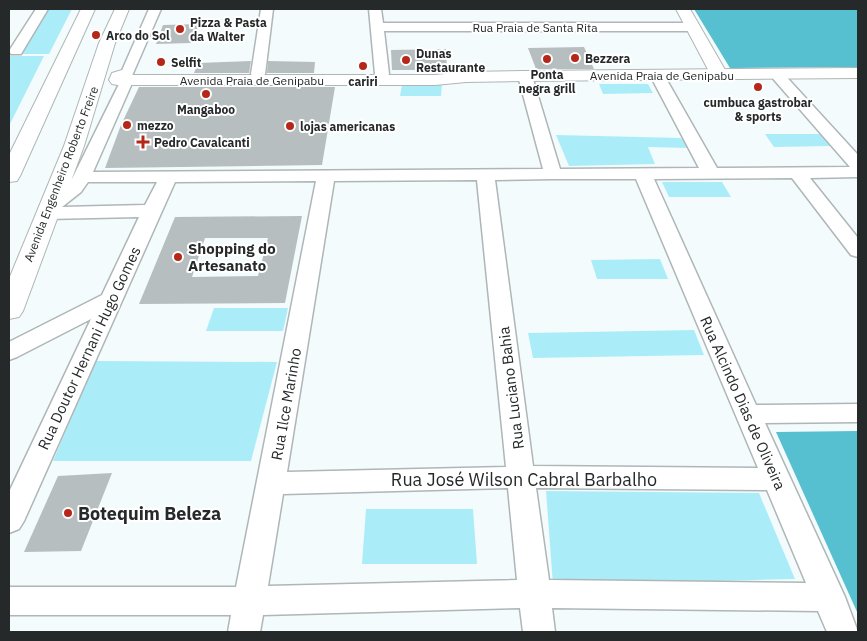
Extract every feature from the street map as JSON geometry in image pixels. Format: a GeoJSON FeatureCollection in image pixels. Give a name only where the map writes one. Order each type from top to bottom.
{"type":"FeatureCollection","features":[{"type":"Feature","properties":{"kind":"main road"},"geometry":{"type":"LineString","coordinates":[[9,176],[88,9]]}},
{"type":"Feature","properties":{"kind":"main road","name":"Avenida Engenheiro Roberto Freire"},"geometry":{"type":"LineString","coordinates":[[9,312],[74,146],[110,35],[122,9]]}},
{"type":"Feature","properties":{"kind":"main road"},"geometry":{"type":"LineString","coordinates":[[683,9],[719,75]]}},
{"type":"Feature","properties":{"kind":"main road","name":"Avenida Praia de Genipabu"},"geometry":{"type":"LineString","coordinates":[[126,77],[449,73],[466,77]]}},
{"type":"Feature","properties":{"kind":"main road","name":"Avenida Praia de Genipabu"},"geometry":{"type":"LineString","coordinates":[[98,75],[126,77],[435,80],[466,77],[525,76],[858,73]]}},
{"type":"Feature","properties":{"kind":"street"},"geometry":{"type":"LineString","coordinates":[[16,50],[42,9]]}},
{"type":"Feature","properties":{"kind":"street"},"geometry":{"type":"LineString","coordinates":[[48,211],[75,188],[82,177],[155,9]]}},
{"type":"Feature","properties":{"kind":"street"},"geometry":{"type":"LineString","coordinates":[[258,74],[267,9]]}},
{"type":"Feature","properties":{"kind":"street"},"geometry":{"type":"LineString","coordinates":[[375,9],[382,74]]}},
{"type":"Feature","properties":{"kind":"street","name":"Rua Praia de Santa Rita"},"geometry":{"type":"LineString","coordinates":[[378,27],[693,27]]}},
{"type":"Feature","properties":{"kind":"street"},"geometry":{"type":"LineString","coordinates":[[776,74],[858,165]]}},
{"type":"Feature","properties":{"kind":"street"},"geometry":{"type":"LineString","coordinates":[[657,75],[711,173]]}},
{"type":"Feature","properties":{"kind":"street"},"geometry":{"type":"LineString","coordinates":[[525,76],[553,174]]}},
{"type":"Feature","properties":{"kind":"street"},"geometry":{"type":"LineString","coordinates":[[82,177],[858,172]]}},
{"type":"Feature","properties":{"kind":"street"},"geometry":{"type":"LineString","coordinates":[[797,173],[858,251]]}},
{"type":"Feature","properties":{"kind":"street","name":"Rua Luciano Bahia"},"geometry":{"type":"LineString","coordinates":[[485,174],[539,632]]}},
{"type":"Feature","properties":{"kind":"street","name":"Rua Alcindo Dias de Oliveira"},"geometry":{"type":"LineString","coordinates":[[643,174],[843,632]]}},
{"type":"Feature","properties":{"kind":"street","name":"Rua Ilce Marinho"},"geometry":{"type":"LineString","coordinates":[[244,632],[326,175]]}},
{"type":"Feature","properties":{"kind":"street","name":"Rua Doutor Hernani Hugo Gomes"},"geometry":{"type":"LineString","coordinates":[[9,521],[151,212],[170,176]]}},
{"type":"Feature","properties":{"kind":"street"},"geometry":{"type":"LineString","coordinates":[[48,211],[151,212]]}},
{"type":"Feature","properties":{"kind":"street"},"geometry":{"type":"LineString","coordinates":[[9,352],[112,299]]}},
{"type":"Feature","properties":{"kind":"street"},"geometry":{"type":"LineString","coordinates":[[747,414],[858,413]]}},
{"type":"Feature","properties":{"kind":"street","name":"Rua José Wilson Cabral Barbalho"},"geometry":{"type":"LineString","coordinates":[[272,483],[522,477],[777,479]]}},
{"type":"Feature","properties":{"kind":"street"},"geometry":{"type":"LineString","coordinates":[[9,601],[249,601],[535,594],[829,597]]}},
{"type":"Feature","properties":{"kind":"shaded area"},"geometry":{"type":"Polygon","coordinates":[[[49,9],[72,9],[49,54],[22,54],[49,9]]]}},
{"type":"Feature","properties":{"kind":"shaded area"},"geometry":{"type":"Polygon","coordinates":[[[694,9],[858,9],[858,67],[730,68],[694,9]]]}},
{"type":"Feature","properties":{"kind":"shaded area"},"geometry":{"type":"Polygon","coordinates":[[[9,56],[44,56],[9,126],[9,56]]]}},
{"type":"Feature","properties":{"kind":"shaded area"},"geometry":{"type":"Polygon","coordinates":[[[442,84],[441,96],[400,96],[402,85],[442,84]]]}},
{"type":"Feature","properties":{"kind":"shaded area"},"geometry":{"type":"Polygon","coordinates":[[[599,84],[648,84],[653,93],[603,94],[599,84]]]}},
{"type":"Feature","properties":{"kind":"shaded area"},"geometry":{"type":"Polygon","coordinates":[[[765,134],[820,134],[830,146],[774,147],[765,134]]]}},
{"type":"Feature","properties":{"kind":"shaded area"},"geometry":{"type":"Polygon","coordinates":[[[556,135],[681,138],[689,148],[648,147],[655,164],[569,166],[556,135]]]}},
{"type":"Feature","properties":{"kind":"shaded area"},"geometry":{"type":"Polygon","coordinates":[[[662,182],[722,182],[731,197],[669,197],[662,182]]]}},
{"type":"Feature","properties":{"kind":"shaded area"},"geometry":{"type":"Polygon","coordinates":[[[660,259],[668,279],[597,279],[591,260],[660,259]]]}},
{"type":"Feature","properties":{"kind":"shaded area"},"geometry":{"type":"Polygon","coordinates":[[[214,308],[288,308],[283,331],[206,331],[214,308]]]}},
{"type":"Feature","properties":{"kind":"shaded area"},"geometry":{"type":"Polygon","coordinates":[[[694,330],[704,355],[533,358],[528,333],[694,330]]]}},
{"type":"Feature","properties":{"kind":"shaded area"},"geometry":{"type":"Polygon","coordinates":[[[95,361],[277,362],[251,461],[53,461],[95,361]]]}},
{"type":"Feature","properties":{"kind":"shaded area"},"geometry":{"type":"Polygon","coordinates":[[[858,431],[858,614],[776,432],[858,431]]]}},
{"type":"Feature","properties":{"kind":"shaded area"},"geometry":{"type":"Polygon","coordinates":[[[546,491],[759,493],[795,579],[553,585],[546,491]]]}},
{"type":"Feature","properties":{"kind":"shaded area"},"geometry":{"type":"Polygon","coordinates":[[[366,509],[473,509],[477,564],[362,564],[366,509]]]}},
{"type":"Feature","properties":{"kind":"building"},"geometry":{"type":"Polygon","coordinates":[[[200,24],[191,43],[156,44],[163,25],[200,24]]]}},
{"type":"Feature","properties":{"kind":"building"},"geometry":{"type":"Polygon","coordinates":[[[584,47],[594,69],[536,69],[528,48],[584,47]]]}},
{"type":"Feature","properties":{"kind":"building"},"geometry":{"type":"Polygon","coordinates":[[[446,49],[447,70],[392,70],[391,50],[446,49]]]}},
{"type":"Feature","properties":{"kind":"building"},"geometry":{"type":"Polygon","coordinates":[[[251,61],[249,73],[194,73],[198,63],[251,61]]]}},
{"type":"Feature","properties":{"kind":"building"},"geometry":{"type":"Polygon","coordinates":[[[268,61],[315,62],[314,73],[267,73],[268,61]]]}},
{"type":"Feature","properties":{"kind":"building"},"geometry":{"type":"Polygon","coordinates":[[[139,87],[335,87],[322,165],[105,168],[121,125],[139,87]]]}},
{"type":"Feature","properties":{"kind":"building","name":"Shopping do Artesanato"},"geometry":{"type":"Polygon","coordinates":[[[302,216],[285,303],[139,304],[175,217],[302,216]],[[205,238],[192,277],[258,276],[268,238],[205,238]]]}},
{"type":"Feature","properties":{"kind":"building","name":"Botequim Beleza"},"geometry":{"type":"Polygon","coordinates":[[[112,473],[81,551],[24,552],[58,476],[112,473]]]}},
{"type":"Feature","properties":{"kind":"place","name":"Pizza & Pasta da Walter"},"geometry":{"type":"Point","coordinates":[180,29]}},
{"type":"Feature","properties":{"kind":"place","name":"Arco do Sol"},"geometry":{"type":"Point","coordinates":[96,35]}},
{"type":"Feature","properties":{"kind":"place","name":"Bezzera"},"geometry":{"type":"Point","coordinates":[575,58]}},
{"type":"Feature","properties":{"kind":"place","name":"Ponta negra grill"},"geometry":{"type":"Point","coordinates":[547,59]}},
{"type":"Feature","properties":{"kind":"place","name":"Dunas Restaurante"},"geometry":{"type":"Point","coordinates":[406,60]}},
{"type":"Feature","properties":{"kind":"place","name":"Selfit"},"geometry":{"type":"Point","coordinates":[161,62]}},
{"type":"Feature","properties":{"kind":"place","name":"cariri"},"geometry":{"type":"Point","coordinates":[363,66]}},
{"type":"Feature","properties":{"kind":"place","name":"cumbuca gastrobar & sports"},"geometry":{"type":"Point","coordinates":[758,87]}},
{"type":"Feature","properties":{"kind":"place","name":"Mangaboo"},"geometry":{"type":"Point","coordinates":[206,94]}},
{"type":"Feature","properties":{"kind":"place","name":"mezzo"},"geometry":{"type":"Point","coordinates":[127,125]}},
{"type":"Feature","properties":{"kind":"place","name":"lojas americanas"},"geometry":{"type":"Point","coordinates":[290,126]}},
{"type":"Feature","properties":{"kind":"place","name":"Pedro Cavalcanti"},"geometry":{"type":"Point","coordinates":[143,142]}},
{"type":"Feature","properties":{"kind":"place","name":"Shopping do Artesanato"},"geometry":{"type":"Point","coordinates":[178,257]}},
{"type":"Feature","properties":{"kind":"place","name":"Botequim Beleza"},"geometry":{"type":"Point","coordinates":[68,513]}}]}
